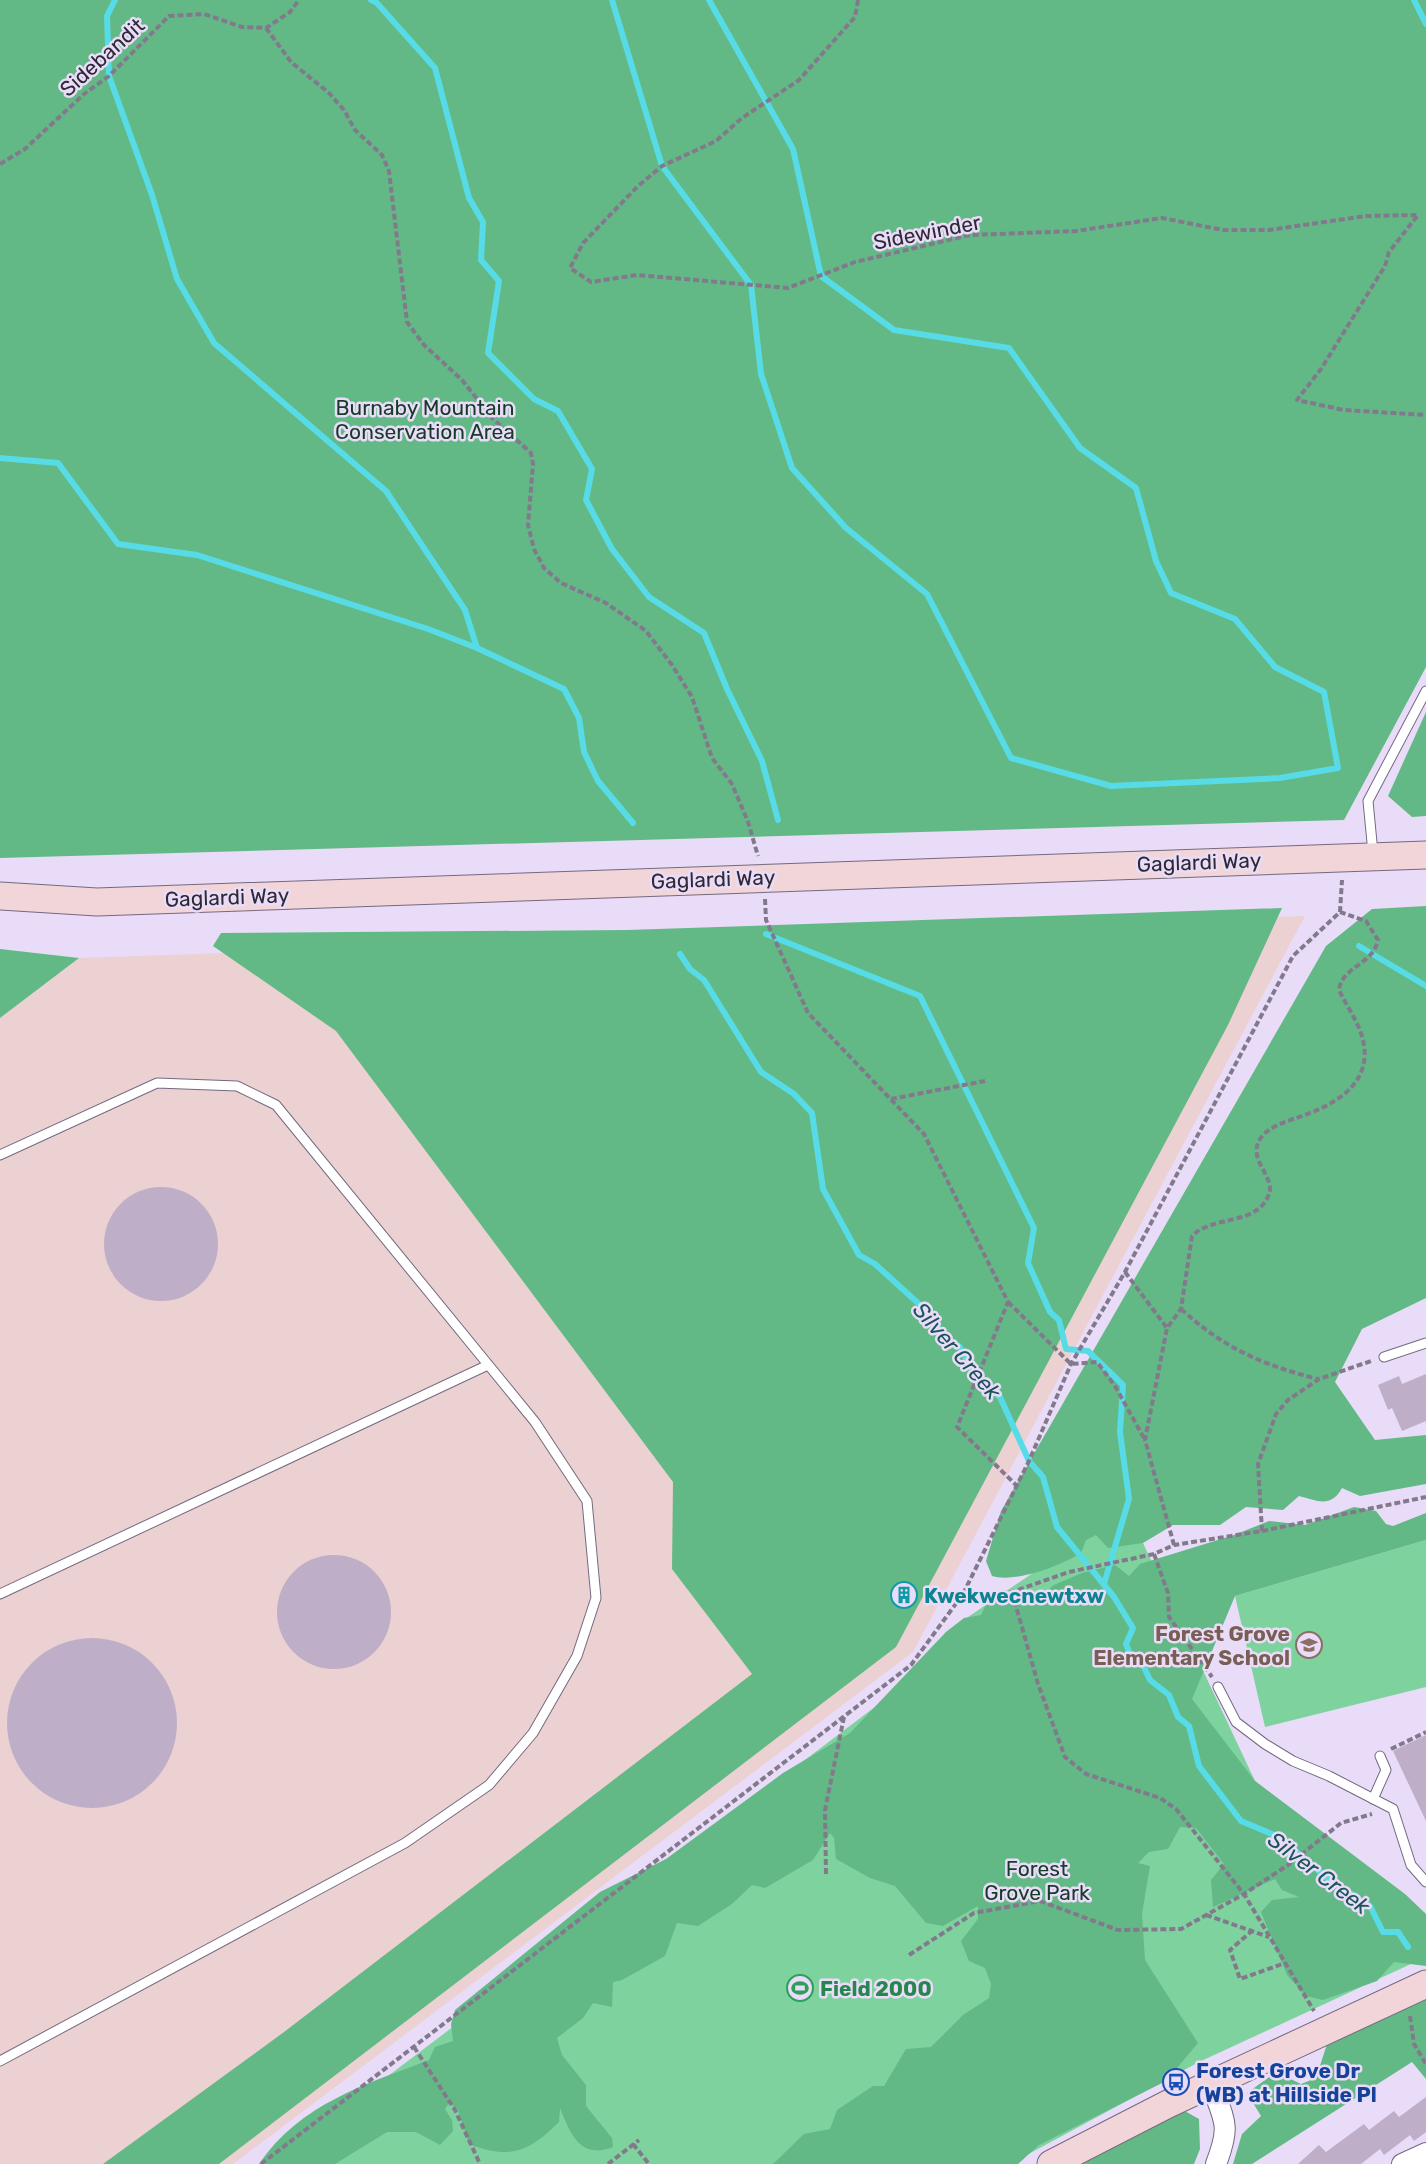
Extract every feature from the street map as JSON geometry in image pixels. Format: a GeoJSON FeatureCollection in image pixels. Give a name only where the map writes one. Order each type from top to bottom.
{"type":"FeatureCollection","features":[{"type":"Feature","properties":{"kind":"main road","name":"Gaglardi Way"},"geometry":{"type":"LineString","coordinates":[[0,896],[97,902],[1426,855]]}},
{"type":"Feature","properties":{"kind":"main road"},"geometry":{"type":"LineString","coordinates":[[1051,2164],[1211,2084],[1426,1984]]}},
{"type":"Feature","properties":{"kind":"street"},"geometry":{"type":"LineString","coordinates":[[1211,2084],[1224,2117],[1227,2132],[1216,2164]]}},
{"type":"Feature","properties":{"kind":"street"},"geometry":{"type":"LineString","coordinates":[[1402,2164],[1426,2153]]}},
{"type":"Feature","properties":{"kind":"lane"},"geometry":{"type":"LineString","coordinates":[[1373,856],[1368,801],[1426,691]]}},
{"type":"Feature","properties":{"kind":"lane"},"geometry":{"type":"LineString","coordinates":[[0,1155],[157,1083],[237,1086],[276,1106],[535,1422],[587,1501],[596,1598],[577,1656],[533,1733],[489,1785],[405,1843],[0,2061]]}},
{"type":"Feature","properties":{"kind":"lane"},"geometry":{"type":"LineString","coordinates":[[1384,1358],[1426,1342]]}},
{"type":"Feature","properties":{"kind":"lane"},"geometry":{"type":"LineString","coordinates":[[0,1594],[488,1365]]}},
{"type":"Feature","properties":{"kind":"lane"},"geometry":{"type":"LineString","coordinates":[[1218,1687],[1236,1722],[1265,1744],[1293,1761],[1329,1776],[1392,1809],[1411,1866],[1426,1882]]}},
{"type":"Feature","properties":{"kind":"lane"},"geometry":{"type":"LineString","coordinates":[[1374,1799],[1386,1770],[1380,1756]]}},
{"type":"Feature","properties":{"kind":"path"},"geometry":{"type":"LineString","coordinates":[[299,0],[290,12],[266,28],[291,62],[329,93],[344,110],[355,130],[382,155],[389,171],[407,322],[424,345],[462,380],[492,418],[531,453],[533,464],[528,525],[534,549],[544,568],[561,583],[606,603],[646,631],[672,665],[692,697],[712,758],[732,784],[748,822],[764,877],[765,920],[808,1013],[924,1134],[1008,1302],[1071,1364],[1097,1362],[1115,1386],[1145,1440],[1174,1545]]}},
{"type":"Feature","properties":{"kind":"path","name":"Sidewinder"},"geometry":{"type":"LineString","coordinates":[[858,0],[855,17],[799,80],[755,109],[716,141],[674,160],[651,175],[583,243],[570,268],[591,282],[637,275],[788,288],[855,262],[970,235],[1076,231],[1162,218],[1223,230],[1269,230],[1366,216],[1418,215],[1389,252],[1385,266],[1321,369],[1297,400],[1344,410],[1426,415]]}},
{"type":"Feature","properties":{"kind":"path","name":"Sidebandit"},"geometry":{"type":"LineString","coordinates":[[0,164],[26,149],[84,94],[120,65],[169,16],[204,14],[242,27],[266,28]]}},
{"type":"Feature","properties":{"kind":"path"},"geometry":{"type":"LineString","coordinates":[[261,2164],[911,1665],[963,1594],[1017,1486],[1071,1364],[1125,1272],[1293,956],[1340,912],[1343,857]]}},
{"type":"Feature","properties":{"kind":"path"},"geometry":{"type":"LineString","coordinates":[[1145,1440],[1167,1328],[1181,1309],[1192,1236],[1210,1223],[1237,1219],[1257,1209],[1269,1194],[1270,1185],[1257,1159],[1257,1146],[1264,1135],[1278,1125],[1332,1104],[1355,1086],[1364,1063],[1363,1039],[1338,990],[1340,982],[1348,972],[1366,961],[1376,948],[1378,940],[1366,921],[1340,912]]}},
{"type":"Feature","properties":{"kind":"path"},"geometry":{"type":"LineString","coordinates":[[891,1099],[985,1081]]}},
{"type":"Feature","properties":{"kind":"path"},"geometry":{"type":"LineString","coordinates":[[1125,1272],[1167,1328]]}},
{"type":"Feature","properties":{"kind":"path"},"geometry":{"type":"LineString","coordinates":[[1008,1302],[957,1427],[1017,1486]]}},
{"type":"Feature","properties":{"kind":"path"},"geometry":{"type":"LineString","coordinates":[[1181,1309],[1206,1332],[1266,1365],[1319,1379]]}},
{"type":"Feature","properties":{"kind":"path"},"geometry":{"type":"LineString","coordinates":[[1262,1531],[1258,1464],[1276,1414],[1288,1400],[1319,1379],[1370,1361]]}},
{"type":"Feature","properties":{"kind":"path"},"geometry":{"type":"LineString","coordinates":[[963,1594],[1012,1592],[1080,1569],[1155,1554],[1174,1545],[1262,1531],[1426,1497]]}},
{"type":"Feature","properties":{"kind":"path"},"geometry":{"type":"LineString","coordinates":[[1155,1554],[1168,1593],[1169,1617],[1200,1657],[1218,1687]]}},
{"type":"Feature","properties":{"kind":"path"},"geometry":{"type":"LineString","coordinates":[[1012,1592],[1038,1684],[1065,1757],[1086,1774],[1161,1798],[1176,1809],[1244,1894],[1327,2032]]}},
{"type":"Feature","properties":{"kind":"path"},"geometry":{"type":"LineString","coordinates":[[826,1874],[825,1810],[844,1716]]}},
{"type":"Feature","properties":{"kind":"path"},"geometry":{"type":"LineString","coordinates":[[1380,1756],[1426,1732]]}},
{"type":"Feature","properties":{"kind":"path"},"geometry":{"type":"LineString","coordinates":[[909,1954],[974,1913],[1040,1901],[1118,1930],[1180,1929],[1244,1894],[1288,1865],[1341,1823],[1392,1809]]}},
{"type":"Feature","properties":{"kind":"path"},"geometry":{"type":"LineString","coordinates":[[1206,1915],[1269,1937]]}},
{"type":"Feature","properties":{"kind":"path"},"geometry":{"type":"LineString","coordinates":[[1253,1930],[1230,1950],[1240,1979],[1285,1963]]}},
{"type":"Feature","properties":{"kind":"path"},"geometry":{"type":"LineString","coordinates":[[1399,1998],[1410,2014],[1414,2044],[1426,2064]]}},
{"type":"Feature","properties":{"kind":"path"},"geometry":{"type":"LineString","coordinates":[[414,2047],[455,2110],[480,2164]]}},
{"type":"Feature","properties":{"kind":"path"},"geometry":{"type":"LineString","coordinates":[[608,2164],[639,2140]]}},
{"type":"Feature","properties":{"kind":"path"},"geometry":{"type":"LineString","coordinates":[[633,2144],[649,2164]]}},
{"type":"Feature","properties":{"kind":"shaded area"},"geometry":{"type":"Polygon","coordinates":[[[1305,916],[913,1652],[233,2164],[0,2164],[0,1018],[79,958],[1305,916]]]}},
{"type":"Feature","properties":{"kind":"green space","name":"Burnaby Mountain Conservation Area"},"geometry":{"type":"Polygon","coordinates":[[[0,0],[1426,0],[1426,667],[1344,820],[0,858],[0,0]]]}},
{"type":"Feature","properties":{"kind":"green space"},"geometry":{"type":"Polygon","coordinates":[[[1426,712],[1426,816],[1412,817],[1388,796],[1426,712]]]}},
{"type":"Feature","properties":{"kind":"green space"},"geometry":{"type":"Polygon","coordinates":[[[1426,906],[1426,1298],[1362,1329],[1335,1382],[1375,1440],[1426,1435],[1426,1484],[1360,1496],[1342,1488],[1329,1501],[1318,1501],[1299,1496],[1283,1510],[1246,1507],[1220,1525],[1173,1525],[1143,1543],[1108,1548],[1096,1535],[1086,1540],[1081,1553],[1050,1568],[1013,1577],[992,1576],[986,1561],[1001,1511],[1326,946],[1372,909],[1426,906]]]}},
{"type":"Feature","properties":{"kind":"green space"},"geometry":{"type":"Polygon","coordinates":[[[1282,908],[1228,1025],[896,1647],[219,2164],[103,2164],[284,2032],[752,1674],[672,1569],[673,1482],[336,1031],[213,946],[221,933],[627,930],[1282,908]]]}},
{"type":"Feature","properties":{"kind":"green space"},"geometry":{"type":"Polygon","coordinates":[[[0,949],[79,958],[0,1018],[0,949]]]}},
{"type":"Feature","properties":{"kind":"green space","name":"Forest Grove Park"},"geometry":{"type":"Polygon","coordinates":[[[1354,1507],[1376,1511],[1386,1524],[1393,1526],[1426,1513],[1426,1540],[1235,1596],[1192,1699],[1255,1781],[1405,1894],[1426,1914],[1426,1966],[1394,1962],[1377,1981],[1323,2000],[1306,1996],[1287,1975],[1261,1912],[1272,1900],[1299,1897],[1282,1890],[1275,1879],[1213,1907],[1211,1880],[1224,1864],[1196,1828],[1180,1827],[1168,1849],[1149,1852],[1138,1863],[1150,1866],[1142,1914],[1145,1960],[1198,2043],[1166,2081],[1039,2145],[1018,2164],[773,2164],[804,2134],[830,2129],[837,2110],[873,2086],[884,2086],[906,2049],[931,2047],[963,2015],[989,1998],[991,1984],[985,1968],[969,1961],[961,1941],[978,1919],[978,1906],[943,1926],[926,1923],[895,1886],[870,1878],[836,1859],[834,1838],[830,1833],[813,1860],[765,1888],[752,1885],[732,1904],[698,1926],[677,1923],[665,1956],[622,1980],[613,1982],[612,2007],[593,2003],[583,2018],[557,2038],[562,2055],[586,2085],[586,2106],[612,2138],[613,2147],[592,2150],[584,2147],[572,2135],[560,2108],[559,2122],[528,2146],[508,2152],[483,2149],[469,2144],[458,2110],[449,2103],[445,2109],[452,2120],[453,2131],[440,2145],[416,2132],[387,2132],[335,2164],[259,2164],[275,2143],[314,2111],[357,2088],[429,2060],[435,2047],[453,2041],[451,2024],[455,2010],[600,1892],[666,1859],[783,1773],[850,1733],[946,1632],[964,1618],[981,1615],[987,1602],[995,1596],[1039,1597],[1054,1585],[1082,1573],[1115,1565],[1129,1576],[1140,1564],[1234,1535],[1269,1521],[1305,1525],[1354,1507]]]}},
{"type":"Feature","properties":{"kind":"green space","name":"Forest Grove Park"},"geometry":{"type":"Polygon","coordinates":[[[1127,1509],[1255,1781],[1426,1918],[1426,1957],[1199,2062],[1010,2164],[272,2164],[917,1675],[946,1632],[1127,1509]]]}},
{"type":"Feature","properties":{"kind":"green space"},"geometry":{"type":"Polygon","coordinates":[[[1426,1540],[1426,1687],[1265,1727],[1235,1596],[1426,1540]]]}},
{"type":"Feature","properties":{"kind":"green space"},"geometry":{"type":"Polygon","coordinates":[[[1426,1995],[1426,2079],[1412,2062],[1252,2164],[1233,2164],[1242,2134],[1261,2116],[1247,2093],[1276,2072],[1301,2084],[1316,2078],[1328,2041],[1426,1995]]]}},
{"type":"Feature","properties":{"kind":"green space"},"geometry":{"type":"Polygon","coordinates":[[[1183,2110],[1199,2119],[1200,2149],[1194,2164],[1066,2164],[1183,2110]]]}},
{"type":"Feature","properties":{"kind":"building"},"geometry":{"type":"Polygon","coordinates":[[[161,1187],[183,1192],[201,1204],[213,1222],[218,1244],[213,1266],[201,1284],[183,1296],[161,1301],[139,1296],[121,1284],[109,1266],[104,1244],[109,1222],[121,1204],[139,1192],[161,1187]]]}},
{"type":"Feature","properties":{"kind":"building"},"geometry":{"type":"Polygon","coordinates":[[[1426,1374],[1426,1421],[1402,1431],[1392,1408],[1388,1410],[1378,1385],[1399,1376],[1402,1384],[1426,1374]]]}},
{"type":"Feature","properties":{"kind":"building"},"geometry":{"type":"Polygon","coordinates":[[[334,1555],[356,1560],[374,1572],[386,1590],[391,1612],[386,1634],[374,1652],[356,1664],[334,1669],[312,1664],[294,1652],[282,1634],[277,1612],[282,1590],[294,1572],[312,1560],[334,1555]]]}},
{"type":"Feature","properties":{"kind":"building"},"geometry":{"type":"Polygon","coordinates":[[[92,1638],[109,1639],[125,1644],[152,1663],[171,1690],[176,1706],[176,1740],[171,1756],[152,1783],[125,1802],[109,1807],[92,1808],[75,1807],[59,1802],[32,1783],[13,1756],[8,1740],[7,1723],[8,1706],[13,1690],[32,1663],[59,1644],[75,1639],[92,1638]]]}},
{"type":"Feature","properties":{"kind":"building"},"geometry":{"type":"Polygon","coordinates":[[[1426,1735],[1426,1821],[1393,1751],[1426,1735]]]}},
{"type":"Feature","properties":{"kind":"building"},"geometry":{"type":"Polygon","coordinates":[[[1426,2097],[1426,2132],[1414,2141],[1410,2135],[1384,2155],[1380,2149],[1361,2164],[1298,2164],[1319,2145],[1326,2152],[1364,2124],[1369,2130],[1394,2111],[1399,2117],[1426,2097]]]}},
{"type":"Feature","properties":{"kind":"waterway"},"geometry":{"type":"LineString","coordinates":[[115,0],[107,16],[109,76],[152,195],[177,279],[214,343],[386,491],[465,610],[477,648],[564,689],[579,718],[584,752],[598,781],[633,823]]}},
{"type":"Feature","properties":{"kind":"waterway"},"geometry":{"type":"LineString","coordinates":[[371,0],[376,2],[435,68],[469,198],[483,222],[481,260],[499,281],[488,353],[534,399],[558,411],[592,469],[586,500],[612,549],[649,597],[704,633],[727,689],[762,761],[778,820]]}},
{"type":"Feature","properties":{"kind":"waterway"},"geometry":{"type":"LineString","coordinates":[[612,0],[662,166],[751,285],[761,374],[792,468],[846,528],[927,594],[1011,758],[1111,786],[1280,778],[1338,768],[1324,692],[1275,667],[1235,619],[1171,593],[1156,561],[1136,488],[1080,448],[1009,348],[894,330],[821,276],[793,149],[709,0]]}},
{"type":"Feature","properties":{"kind":"waterway"},"geometry":{"type":"LineString","coordinates":[[1414,0],[1426,24]]}},
{"type":"Feature","properties":{"kind":"waterway"},"geometry":{"type":"LineString","coordinates":[[0,458],[58,463],[118,544],[197,555],[428,629],[477,648]]}},
{"type":"Feature","properties":{"kind":"waterway"},"geometry":{"type":"LineString","coordinates":[[766,934],[920,996],[1034,1228],[1028,1263],[1050,1312],[1059,1320],[1066,1349],[1088,1351],[1123,1385],[1120,1432],[1129,1499],[1104,1584]]}},
{"type":"Feature","properties":{"kind":"waterway"},"geometry":{"type":"LineString","coordinates":[[1359,946],[1426,986]]}},
{"type":"Feature","properties":{"kind":"waterway","name":"Silver Creek"},"geometry":{"type":"LineString","coordinates":[[680,954],[690,969],[704,980],[761,1072],[794,1094],[812,1113],[823,1189],[859,1255],[875,1264],[930,1314],[946,1341],[959,1346],[976,1375],[1000,1397],[1029,1461],[1043,1477],[1057,1527],[1114,1597],[1133,1628],[1126,1644],[1131,1657],[1140,1659],[1150,1680],[1169,1695],[1178,1717],[1189,1726],[1199,1766],[1241,1821],[1279,1837],[1328,1879],[1370,1906],[1383,1932],[1398,1932],[1408,1947]]}},
{"type":"Feature","properties":{"kind":"place","name":"Kwekwecnewtxw"},"geometry":{"type":"Point","coordinates":[904,1595]}},
{"type":"Feature","properties":{"kind":"place","name":"Forest Grove Elementary School"},"geometry":{"type":"Point","coordinates":[1309,1645]}},
{"type":"Feature","properties":{"kind":"place","name":"Field 2000"},"geometry":{"type":"Point","coordinates":[800,1988]}},
{"type":"Feature","properties":{"kind":"place","name":"Forest Grove Dr (WB) at Hillside Pl"},"geometry":{"type":"Point","coordinates":[1176,2082]}}]}
